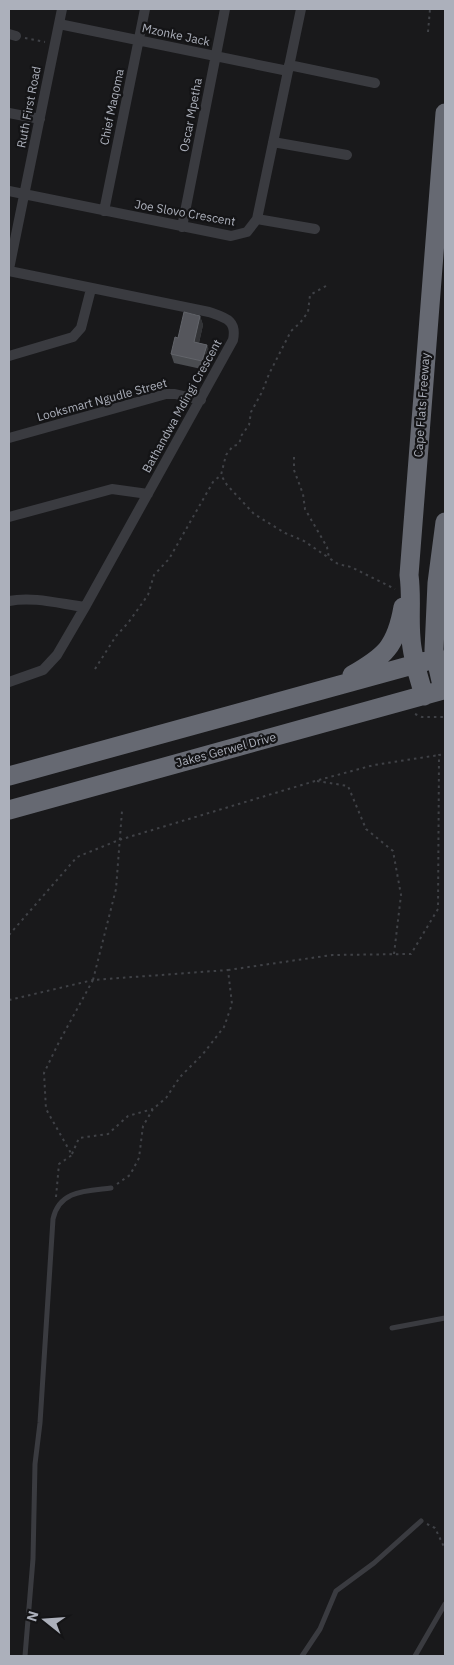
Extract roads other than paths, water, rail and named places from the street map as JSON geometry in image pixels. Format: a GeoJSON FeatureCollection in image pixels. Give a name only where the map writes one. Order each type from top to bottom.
{"type":"FeatureCollection","features":[{"type":"Feature","properties":{"kind":"highway","name":"Cape Flats Freeway"},"geometry":{"type":"LineString","coordinates":[[424,696],[410,636],[411,596],[408,575],[445,113]]}},
{"type":"Feature","properties":{"kind":"highway"},"geometry":{"type":"LineString","coordinates":[[9,776],[435,658],[437,583],[445,522]]}},
{"type":"Feature","properties":{"kind":"highway"},"geometry":{"type":"LineString","coordinates":[[339,685],[375,660],[391,646],[401,621],[408,575]]}},
{"type":"Feature","properties":{"kind":"highway"},"geometry":{"type":"LineString","coordinates":[[437,583],[440,603],[445,616]]}},
{"type":"Feature","properties":{"kind":"highway","name":"Jakes Gerwel Drive"},"geometry":{"type":"LineString","coordinates":[[9,810],[443,690],[435,658]]}},
{"type":"Feature","properties":{"kind":"street","name":"Ruth First Road"},"geometry":{"type":"LineString","coordinates":[[9,270],[62,9]]}},
{"type":"Feature","properties":{"kind":"street","name":"Chief Maqoma"},"geometry":{"type":"LineString","coordinates":[[104,211],[145,9]]}},
{"type":"Feature","properties":{"kind":"street","name":"Oscar Mpetha"},"geometry":{"type":"LineString","coordinates":[[182,227],[225,9]]}},
{"type":"Feature","properties":{"kind":"street"},"geometry":{"type":"LineString","coordinates":[[301,9],[257,219],[315,229]]}},
{"type":"Feature","properties":{"kind":"street","name":"Mzonke Jack"},"geometry":{"type":"LineString","coordinates":[[59,24],[216,56],[375,83]]}},
{"type":"Feature","properties":{"kind":"street"},"geometry":{"type":"LineString","coordinates":[[9,113],[40,119]]}},
{"type":"Feature","properties":{"kind":"street"},"geometry":{"type":"LineString","coordinates":[[273,142],[347,155]]}},
{"type":"Feature","properties":{"kind":"street","name":"Joe Slovo Crescent"},"geometry":{"type":"LineString","coordinates":[[9,191],[231,236],[247,232],[257,219]]}},
{"type":"Feature","properties":{"kind":"street","name":"Bathandwa Mdingi Crescent"},"geometry":{"type":"LineString","coordinates":[[9,270],[91,289],[209,312],[229,320],[233,326],[233,340],[201,400],[85,607],[48,666],[37,674],[9,682]]}},
{"type":"Feature","properties":{"kind":"street"},"geometry":{"type":"LineString","coordinates":[[9,356],[73,338],[78,334],[91,289]]}},
{"type":"Feature","properties":{"kind":"street","name":"Looksmart Ngudle Street"},"geometry":{"type":"LineString","coordinates":[[9,438],[166,394],[175,394],[201,400]]}},
{"type":"Feature","properties":{"kind":"street"},"geometry":{"type":"LineString","coordinates":[[9,517],[112,489],[148,494]]}},
{"type":"Feature","properties":{"kind":"street"},"geometry":{"type":"LineString","coordinates":[[9,601],[19,599],[33,600],[85,607]]}},
{"type":"Feature","properties":{"kind":"lane"},"geometry":{"type":"LineString","coordinates":[[25,1656],[33,1559],[34,1464],[40,1424],[54,1211],[56,1206],[74,1193],[111,1188]]}},
{"type":"Feature","properties":{"kind":"lane"},"geometry":{"type":"LineString","coordinates":[[392,1328],[445,1318]]}},
{"type":"Feature","properties":{"kind":"lane"},"geometry":{"type":"LineString","coordinates":[[302,1656],[320,1628],[336,1591],[374,1563],[421,1521]]}},
{"type":"Feature","properties":{"kind":"lane"},"geometry":{"type":"LineString","coordinates":[[415,1656],[445,1604]]}}]}
